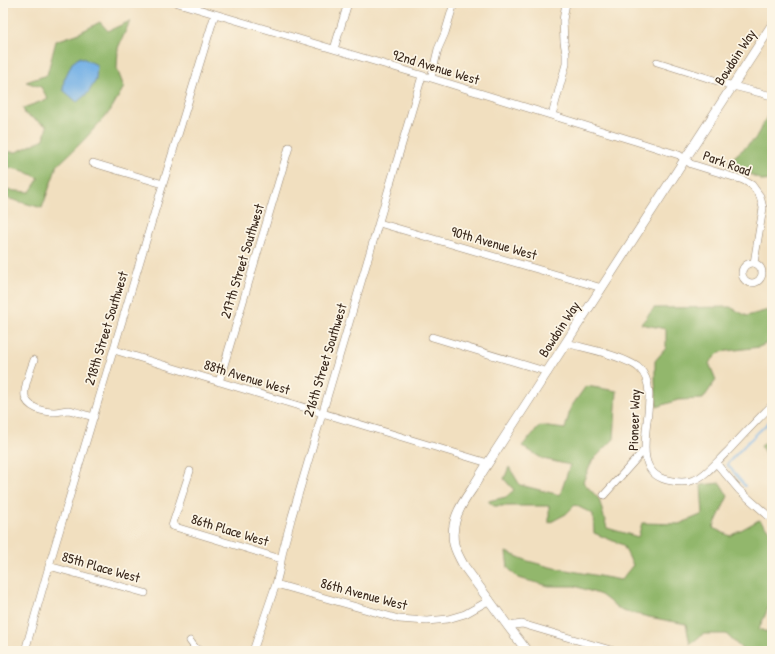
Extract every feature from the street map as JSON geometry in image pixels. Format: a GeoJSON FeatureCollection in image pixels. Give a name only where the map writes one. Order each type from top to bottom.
{"type":"FeatureCollection","features":[{"type":"Feature","properties":{"kind":"street","name":"92nd Avenue West"},"geometry":{"type":"LineString","coordinates":[[178,3],[552,115],[678,155],[685,160]]}},
{"type":"Feature","properties":{"kind":"street"},"geometry":{"type":"LineString","coordinates":[[334,49],[348,3]]}},
{"type":"Feature","properties":{"kind":"street"},"geometry":{"type":"LineString","coordinates":[[431,78],[438,48],[445,33],[454,3]]}},
{"type":"Feature","properties":{"kind":"street"},"geometry":{"type":"LineString","coordinates":[[552,115],[566,64],[563,20],[566,3]]}},
{"type":"Feature","properties":{"kind":"street","name":"218th Street Southwest"},"geometry":{"type":"LineString","coordinates":[[25,651],[163,184],[215,14]]}},
{"type":"Feature","properties":{"kind":"street","name":"Bowdoin Way"},"geometry":{"type":"LineString","coordinates":[[527,651],[458,556],[453,533],[457,514],[488,463],[772,25]]}},
{"type":"Feature","properties":{"kind":"street"},"geometry":{"type":"LineString","coordinates":[[657,62],[733,86],[772,96]]}},
{"type":"Feature","properties":{"kind":"street","name":"216th Street Southwest"},"geometry":{"type":"LineString","coordinates":[[254,651],[276,584],[292,516],[422,76]]}},
{"type":"Feature","properties":{"kind":"street","name":"217th Street Southwest"},"geometry":{"type":"LineString","coordinates":[[219,382],[289,147]]}},
{"type":"Feature","properties":{"kind":"street","name":"Park Road"},"geometry":{"type":"LineString","coordinates":[[685,160],[691,164],[743,180],[752,185],[760,196],[763,208],[754,263]]}},
{"type":"Feature","properties":{"kind":"street"},"geometry":{"type":"LineString","coordinates":[[93,163],[163,184]]}},
{"type":"Feature","properties":{"kind":"street","name":"90th Avenue West"},"geometry":{"type":"LineString","coordinates":[[379,223],[602,288]]}},
{"type":"Feature","properties":{"kind":"street"},"geometry":{"type":"LineString","coordinates":[[432,337],[548,372]]}},
{"type":"Feature","properties":{"kind":"street","name":"Pioneer Way"},"geometry":{"type":"LineString","coordinates":[[566,343],[623,359],[640,368],[648,380],[649,402],[645,460],[648,467],[657,476],[666,480],[689,482],[703,475],[772,405]]}},
{"type":"Feature","properties":{"kind":"street","name":"88th Avenue West"},"geometry":{"type":"LineString","coordinates":[[114,350],[488,463]]}},
{"type":"Feature","properties":{"kind":"street"},"geometry":{"type":"LineString","coordinates":[[34,360],[25,390],[27,402],[35,408],[54,412],[64,410],[71,411],[94,417]]}},
{"type":"Feature","properties":{"kind":"street"},"geometry":{"type":"LineString","coordinates":[[604,495],[645,448]]}},
{"type":"Feature","properties":{"kind":"street"},"geometry":{"type":"LineString","coordinates":[[716,463],[739,490],[772,519]]}},
{"type":"Feature","properties":{"kind":"street","name":"86th Place West"},"geometry":{"type":"LineString","coordinates":[[190,471],[172,526],[281,559]]}},
{"type":"Feature","properties":{"kind":"street","name":"85th Place West"},"geometry":{"type":"LineString","coordinates":[[50,566],[145,593]]}},
{"type":"Feature","properties":{"kind":"street","name":"86th Avenue West"},"geometry":{"type":"LineString","coordinates":[[276,584],[399,619],[427,621],[448,619],[465,614],[490,600]]}},
{"type":"Feature","properties":{"kind":"street"},"geometry":{"type":"LineString","coordinates":[[508,626],[522,624],[614,651]]}},
{"type":"Feature","properties":{"kind":"street"},"geometry":{"type":"LineString","coordinates":[[190,641],[196,649],[204,651]]}},
{"type":"Feature","properties":{"kind":"green space"},"geometry":{"type":"Polygon","coordinates":[[[130,21],[118,48],[117,69],[124,87],[110,111],[83,141],[57,166],[42,208],[3,197],[3,190],[30,192],[39,178],[24,171],[3,166],[3,152],[17,152],[44,139],[47,126],[25,114],[23,108],[48,99],[41,87],[26,82],[47,75],[56,41],[77,34],[100,22],[108,31],[130,21]]]}},
{"type":"Feature","properties":{"kind":"green space"},"geometry":{"type":"Polygon","coordinates":[[[771,109],[772,180],[763,181],[728,162],[755,139],[771,109]]]}},
{"type":"Feature","properties":{"kind":"green space"},"geometry":{"type":"Polygon","coordinates":[[[730,307],[747,316],[772,309],[772,341],[759,347],[720,352],[709,363],[716,380],[703,399],[678,400],[657,407],[655,361],[666,348],[666,329],[641,324],[654,308],[730,307]]]}},
{"type":"Feature","properties":{"kind":"green space"},"geometry":{"type":"Polygon","coordinates":[[[586,386],[617,391],[614,439],[592,461],[583,482],[599,499],[607,528],[638,537],[642,523],[679,524],[703,514],[701,485],[720,483],[728,496],[713,528],[730,536],[759,520],[772,533],[772,604],[770,604],[759,629],[772,634],[772,651],[742,651],[742,649],[726,634],[703,634],[690,644],[686,624],[622,611],[601,595],[575,586],[549,586],[518,578],[508,568],[506,552],[528,561],[550,567],[621,580],[633,565],[623,545],[594,533],[593,514],[575,505],[566,514],[549,523],[549,506],[494,506],[488,501],[506,497],[514,490],[504,479],[509,467],[520,485],[560,495],[570,465],[543,459],[522,446],[540,426],[565,429],[571,407],[586,386]]]}},
{"type":"Feature","properties":{"kind":"green space"},"geometry":{"type":"Polygon","coordinates":[[[769,440],[772,441],[772,466],[761,446],[769,440]]]}},
{"type":"Feature","properties":{"kind":"water"},"geometry":{"type":"Polygon","coordinates":[[[80,57],[97,65],[96,80],[88,93],[77,102],[63,90],[64,80],[72,63],[80,57]]]}},
{"type":"Feature","properties":{"kind":"waterway"},"geometry":{"type":"LineString","coordinates":[[745,486],[727,464],[772,419]]}}]}
